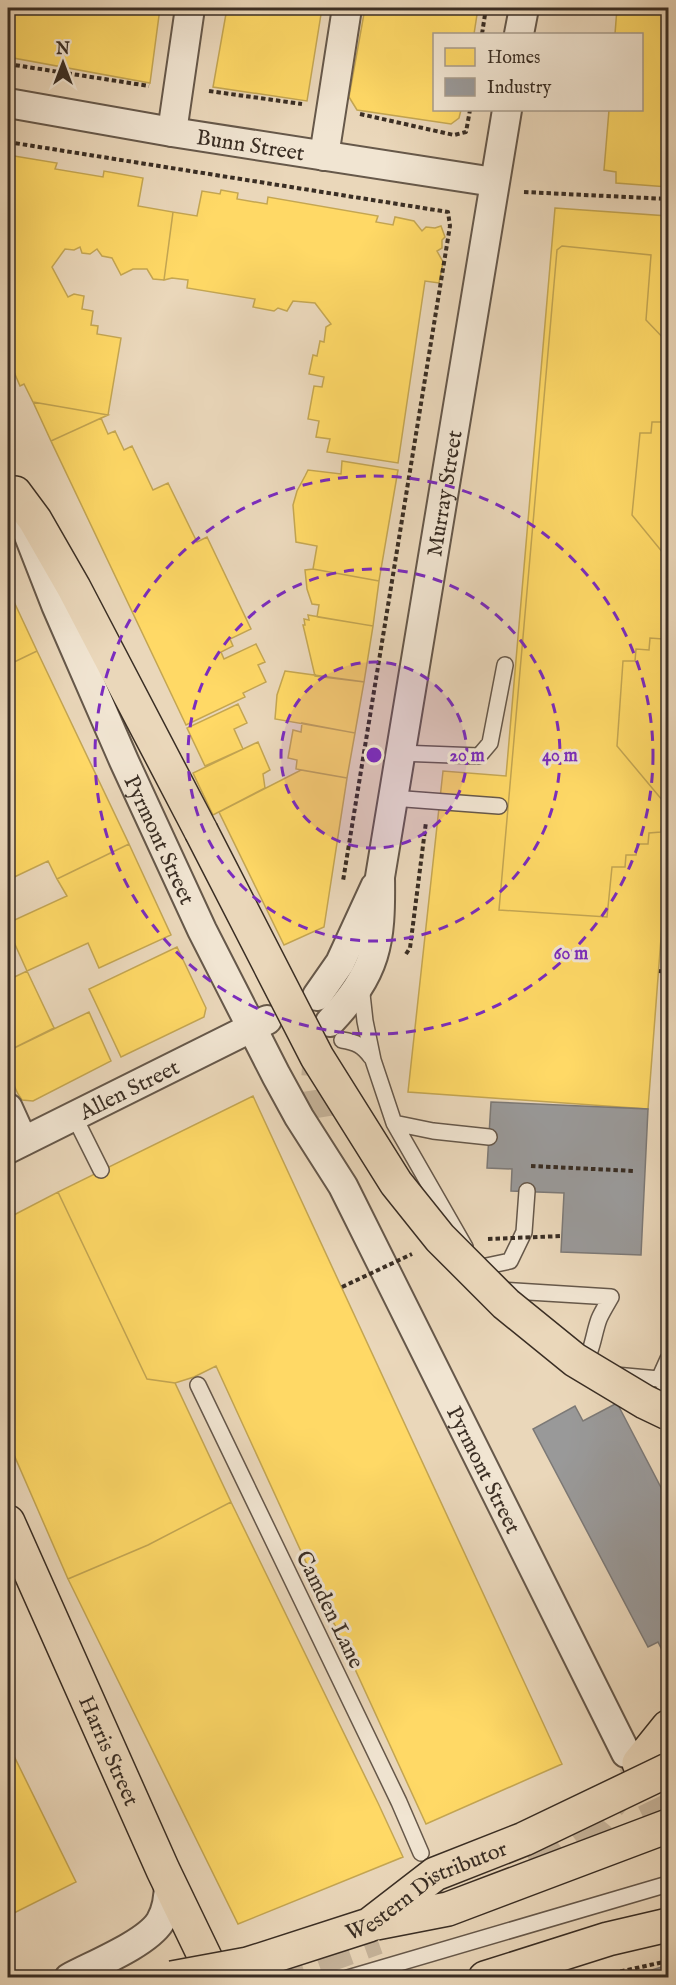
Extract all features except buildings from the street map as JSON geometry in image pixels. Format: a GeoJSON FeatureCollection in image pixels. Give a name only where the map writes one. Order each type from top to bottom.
{"type":"FeatureCollection","features":[{"type":"Feature","properties":{"kind":"main road"},"geometry":{"type":"LineString","coordinates":[[11,485],[35,520],[74,588],[318,1057],[396,1183],[440,1238],[506,1304],[575,1360],[645,1402],[669,1413]]}},
{"type":"Feature","properties":{"kind":"main road","name":"Harris Street"},"geometry":{"type":"LineString","coordinates":[[8,1522],[121,1777],[215,1977]]}},
{"type":"Feature","properties":{"kind":"main road"},"geometry":{"type":"LineString","coordinates":[[645,1762],[669,1727]]}},
{"type":"Feature","properties":{"kind":"main road","name":"Western Distributor"},"geometry":{"type":"LineString","coordinates":[[172,1977],[248,1964],[369,1925],[435,1874],[524,1839],[645,1762]]}},
{"type":"Feature","properties":{"kind":"main road"},"geometry":{"type":"LineString","coordinates":[[369,1925],[448,1909],[669,1826]]}},
{"type":"Feature","properties":{"kind":"main road"},"geometry":{"type":"LineString","coordinates":[[608,1939],[669,1907]]}},
{"type":"Feature","properties":{"kind":"main road"},"geometry":{"type":"LineString","coordinates":[[485,1977],[608,1939],[669,1925]]}},
{"type":"Feature","properties":{"kind":"main road"},"geometry":{"type":"LineString","coordinates":[[523,1977],[669,1932]]}},
{"type":"Feature","properties":{"kind":"street"},"geometry":{"type":"LineString","coordinates":[[172,132],[190,8]]}},
{"type":"Feature","properties":{"kind":"street"},"geometry":{"type":"LineString","coordinates":[[324,156],[347,8]]}},
{"type":"Feature","properties":{"kind":"street"},"geometry":{"type":"LineString","coordinates":[[519,33],[524,8]]}},
{"type":"Feature","properties":{"kind":"street","name":"Bunn Street"},"geometry":{"type":"LineString","coordinates":[[8,103],[494,186]]}},
{"type":"Feature","properties":{"kind":"street","name":"Murray Street"},"geometry":{"type":"LineString","coordinates":[[336,1031],[348,1003],[371,966],[375,952],[381,915],[380,877],[399,753],[507,111]]}},
{"type":"Feature","properties":{"kind":"street","name":"Pyrmont Street"},"geometry":{"type":"LineString","coordinates":[[11,485],[56,605],[202,930],[259,1023],[299,1117],[343,1186],[645,1762]]}},
{"type":"Feature","properties":{"kind":"street","name":"Murray Street"},"geometry":{"type":"LineString","coordinates":[[318,996],[340,963],[380,877]]}},
{"type":"Feature","properties":{"kind":"street"},"geometry":{"type":"LineString","coordinates":[[340,963],[360,985]]}},
{"type":"Feature","properties":{"kind":"street","name":"Allen Street"},"geometry":{"type":"LineString","coordinates":[[15,1145],[228,1041],[259,1023]]}},
{"type":"Feature","properties":{"kind":"street"},"geometry":{"type":"LineString","coordinates":[[8,1108],[15,1145]]}},
{"type":"Feature","properties":{"kind":"street","name":"Pyrmont Street"},"geometry":{"type":"LineString","coordinates":[[321,1121],[343,1186]]}},
{"type":"Feature","properties":{"kind":"street"},"geometry":{"type":"LineString","coordinates":[[69,1977],[150,1935],[161,1920],[168,1902],[170,1881]]}},
{"type":"Feature","properties":{"kind":"lane"},"geometry":{"type":"LineString","coordinates":[[399,753],[479,756],[490,743],[505,665]]}},
{"type":"Feature","properties":{"kind":"lane"},"geometry":{"type":"LineString","coordinates":[[392,798],[499,806]]}},
{"type":"Feature","properties":{"kind":"lane"},"geometry":{"type":"LineString","coordinates":[[360,985],[375,1065],[394,1123],[477,1268],[494,1289],[526,1327],[577,1370],[664,1383],[669,1359]]}},
{"type":"Feature","properties":{"kind":"lane"},"geometry":{"type":"LineString","coordinates":[[336,1031],[365,1048],[375,1065]]}},
{"type":"Feature","properties":{"kind":"lane"},"geometry":{"type":"LineString","coordinates":[[74,1116],[101,1170]]}},
{"type":"Feature","properties":{"kind":"lane"},"geometry":{"type":"LineString","coordinates":[[394,1123],[433,1131],[489,1137]]}},
{"type":"Feature","properties":{"kind":"lane"},"geometry":{"type":"LineString","coordinates":[[477,1268],[510,1261],[524,1232],[527,1197]]}},
{"type":"Feature","properties":{"kind":"lane"},"geometry":{"type":"LineString","coordinates":[[494,1289],[610,1297],[599,1318],[586,1361],[577,1370]]}},
{"type":"Feature","properties":{"kind":"lane","name":"Camden Lane"},"geometry":{"type":"LineString","coordinates":[[198,1385],[399,1802],[421,1853]]}},
{"type":"Feature","properties":{"kind":"lane"},"geometry":{"type":"LineString","coordinates":[[348,1977],[669,1884]]}},
{"type":"Feature","properties":{"kind":"path"},"geometry":{"type":"LineString","coordinates":[[482,33],[486,8]]}},
{"type":"Feature","properties":{"kind":"path"},"geometry":{"type":"LineString","coordinates":[[8,64],[150,86],[153,83]]}},
{"type":"Feature","properties":{"kind":"path"},"geometry":{"type":"LineString","coordinates":[[205,90],[306,105]]}},
{"type":"Feature","properties":{"kind":"path"},"geometry":{"type":"LineString","coordinates":[[359,114],[454,135],[466,132],[470,111]]}},
{"type":"Feature","properties":{"kind":"path"},"geometry":{"type":"LineString","coordinates":[[8,142],[448,212],[450,226],[343,881]]}},
{"type":"Feature","properties":{"kind":"path"},"geometry":{"type":"LineString","coordinates":[[494,186],[669,199]]}},
{"type":"Feature","properties":{"kind":"path"},"geometry":{"type":"LineString","coordinates":[[659,971],[669,972]]}},
{"type":"Feature","properties":{"kind":"path"},"geometry":{"type":"LineString","coordinates":[[527,1197],[521,1191],[529,1166],[635,1171]]}},
{"type":"Feature","properties":{"kind":"path"},"geometry":{"type":"LineString","coordinates":[[482,1240],[489,1247]]}},
{"type":"Feature","properties":{"kind":"path"},"geometry":{"type":"LineString","coordinates":[[591,1977],[669,1961]]}},
{"type":"Feature","properties":{"kind":"tunnel"},"geometry":{"type":"LineString","coordinates":[[317,1048],[315,1084],[321,1121]]}},
{"type":"Feature","properties":{"kind":"tunnel"},"geometry":{"type":"LineString","coordinates":[[632,1763],[668,1836]]}},
{"type":"Feature","properties":{"kind":"tunnel"},"geometry":{"type":"LineString","coordinates":[[537,1870],[585,1834],[621,1790]]}},
{"type":"Feature","properties":{"kind":"tunnel"},"geometry":{"type":"LineString","coordinates":[[272,1978],[277,1974],[377,1938]]}}]}
